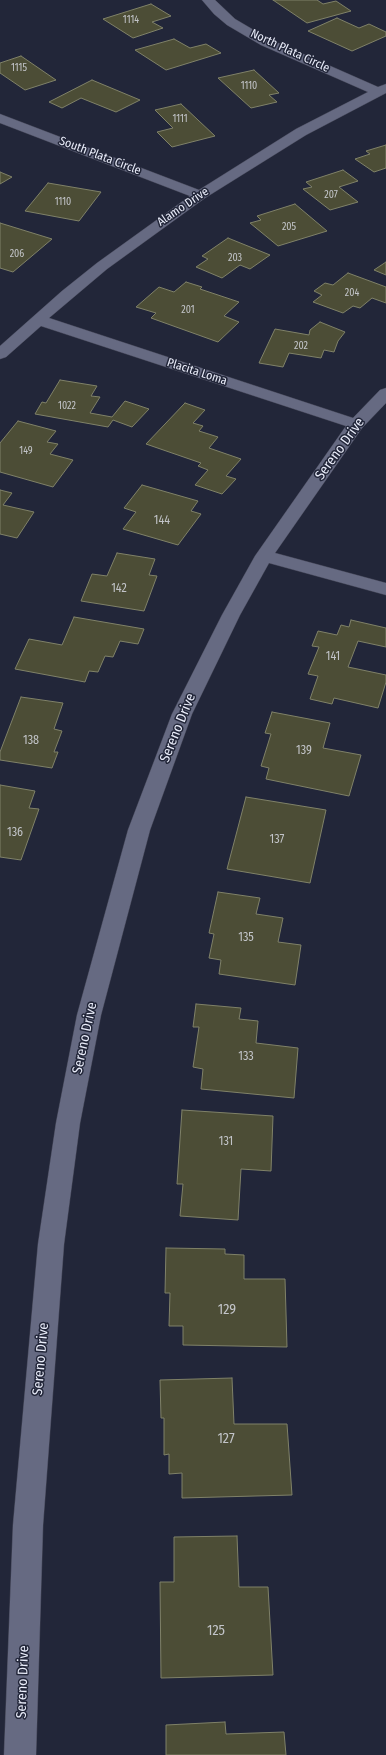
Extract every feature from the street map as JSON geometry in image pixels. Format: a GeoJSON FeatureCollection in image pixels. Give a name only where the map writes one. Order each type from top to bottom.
{"type":"FeatureCollection","features":[{"type":"Feature","properties":{"kind":"street","name":"North Plata Circle"},"geometry":{"type":"LineString","coordinates":[[208,0],[231,22],[265,42],[382,90]]}},
{"type":"Feature","properties":{"kind":"street","name":"Alamo Drive"},"geometry":{"type":"LineString","coordinates":[[0,354],[38,320],[109,261],[200,195],[301,132],[382,90]]}},
{"type":"Feature","properties":{"kind":"street","name":"South Plata Circle"},"geometry":{"type":"LineString","coordinates":[[0,118],[200,195]]}},
{"type":"Feature","properties":{"kind":"street","name":"Placita Loma"},"geometry":{"type":"LineString","coordinates":[[38,320],[356,424]]}},
{"type":"Feature","properties":{"kind":"street","name":"Sereno Drive"},"geometry":{"type":"LineString","coordinates":[[20,1755],[28,1525],[51,1244],[68,1124],[89,1015],[139,830],[182,714],[231,615],[264,556],[356,424],[386,393]]}},
{"type":"Feature","properties":{"kind":"street"},"geometry":{"type":"LineString","coordinates":[[264,556],[386,589]]}},
{"type":"Feature","properties":{"kind":"building"},"geometry":{"type":"Polygon","coordinates":[[[273,0],[317,0],[323,4],[336,1],[351,11],[307,23],[273,0]]]}},
{"type":"Feature","properties":{"kind":"building"},"geometry":{"type":"Polygon","coordinates":[[[151,4],[171,16],[152,22],[163,28],[133,38],[103,19],[151,4]]]}},
{"type":"Feature","properties":{"kind":"building"},"geometry":{"type":"Polygon","coordinates":[[[337,18],[359,28],[369,24],[386,32],[386,36],[352,51],[308,31],[337,18]]]}},
{"type":"Feature","properties":{"kind":"building"},"geometry":{"type":"Polygon","coordinates":[[[174,39],[190,48],[206,44],[221,53],[166,70],[135,50],[174,39]]]}},
{"type":"Feature","properties":{"kind":"building"},"geometry":{"type":"Polygon","coordinates":[[[21,56],[56,80],[25,90],[0,73],[0,63],[21,56]]]}},
{"type":"Feature","properties":{"kind":"building"},"geometry":{"type":"Polygon","coordinates":[[[254,70],[279,93],[269,95],[277,102],[251,108],[218,78],[254,70]]]}},
{"type":"Feature","properties":{"kind":"building"},"geometry":{"type":"Polygon","coordinates":[[[92,80],[140,100],[116,112],[81,98],[62,108],[49,102],[92,80]]]}},
{"type":"Feature","properties":{"kind":"building"},"geometry":{"type":"Polygon","coordinates":[[[181,104],[215,136],[172,147],[157,132],[173,128],[155,110],[181,104]]]}},
{"type":"Feature","properties":{"kind":"building"},"geometry":{"type":"Polygon","coordinates":[[[386,145],[386,168],[374,172],[355,159],[370,154],[366,151],[386,145]]]}},
{"type":"Feature","properties":{"kind":"building"},"geometry":{"type":"Polygon","coordinates":[[[343,170],[358,181],[339,187],[358,202],[330,210],[303,189],[312,187],[306,182],[343,170]]]}},
{"type":"Feature","properties":{"kind":"building"},"geometry":{"type":"Polygon","coordinates":[[[0,172],[12,177],[0,184],[0,172]]]}},
{"type":"Feature","properties":{"kind":"building"},"geometry":{"type":"Polygon","coordinates":[[[48,183],[101,192],[79,221],[25,211],[48,183]]]}},
{"type":"Feature","properties":{"kind":"building"},"geometry":{"type":"Polygon","coordinates":[[[295,204],[327,231],[278,246],[250,223],[261,220],[257,216],[295,204]]]}},
{"type":"Feature","properties":{"kind":"building"},"geometry":{"type":"Polygon","coordinates":[[[0,223],[52,239],[13,272],[0,268],[0,223]]]}},
{"type":"Feature","properties":{"kind":"building"},"geometry":{"type":"Polygon","coordinates":[[[228,238],[270,255],[250,269],[240,265],[222,278],[196,267],[208,259],[202,256],[228,238]]]}},
{"type":"Feature","properties":{"kind":"building"},"geometry":{"type":"Polygon","coordinates":[[[386,262],[386,275],[374,270],[386,262]]]}},
{"type":"Feature","properties":{"kind":"building"},"geometry":{"type":"Polygon","coordinates":[[[348,273],[386,287],[386,303],[372,298],[360,308],[353,306],[343,313],[313,302],[322,295],[314,291],[325,283],[333,285],[348,273]]]}},
{"type":"Feature","properties":{"kind":"building"},"geometry":{"type":"Polygon","coordinates":[[[186,282],[202,287],[200,289],[239,302],[224,316],[239,322],[218,342],[151,318],[156,313],[136,307],[159,287],[174,292],[186,282]]]}},
{"type":"Feature","properties":{"kind":"building"},"geometry":{"type":"Polygon","coordinates":[[[320,322],[345,332],[338,341],[334,352],[324,350],[321,358],[289,353],[283,367],[259,363],[275,329],[309,335],[310,330],[320,322]]]}},
{"type":"Feature","properties":{"kind":"building"},"geometry":{"type":"Polygon","coordinates":[[[60,380],[97,386],[91,396],[100,397],[90,413],[112,417],[125,401],[149,409],[132,427],[113,420],[108,427],[35,414],[42,402],[46,403],[60,380]]]}},
{"type":"Feature","properties":{"kind":"building"},"geometry":{"type":"Polygon","coordinates":[[[185,403],[205,410],[193,423],[203,426],[199,431],[218,437],[209,448],[241,459],[226,476],[236,479],[222,494],[195,485],[208,470],[198,466],[201,463],[146,444],[185,403]]]}},
{"type":"Feature","properties":{"kind":"building"},"geometry":{"type":"Polygon","coordinates":[[[18,421],[56,431],[47,442],[58,444],[50,454],[73,460],[53,487],[0,472],[0,443],[18,421]]]}},
{"type":"Feature","properties":{"kind":"building"},"geometry":{"type":"Polygon","coordinates":[[[142,485],[198,501],[191,511],[201,514],[178,545],[123,529],[136,512],[124,508],[142,485]]]}},
{"type":"Feature","properties":{"kind":"building"},"geometry":{"type":"Polygon","coordinates":[[[0,490],[12,493],[3,505],[34,512],[17,538],[0,534],[0,490]]]}},
{"type":"Feature","properties":{"kind":"building"},"geometry":{"type":"Polygon","coordinates":[[[117,553],[155,559],[149,575],[157,576],[144,611],[81,601],[92,574],[107,576],[117,553]]]}},
{"type":"Feature","properties":{"kind":"building"},"geometry":{"type":"Polygon","coordinates":[[[74,617],[144,629],[138,644],[120,641],[113,657],[105,656],[98,672],[89,671],[85,682],[15,669],[29,639],[62,645],[74,617]]]}},
{"type":"Feature","properties":{"kind":"building"},"geometry":{"type":"Polygon","coordinates":[[[351,620],[386,628],[386,647],[358,641],[348,667],[386,675],[386,682],[378,708],[334,698],[332,704],[310,699],[318,676],[308,674],[319,647],[312,646],[318,631],[337,635],[341,625],[349,627],[351,620]]]}},
{"type":"Feature","properties":{"kind":"building"},"geometry":{"type":"Polygon","coordinates":[[[21,697],[63,703],[54,729],[62,731],[54,752],[58,752],[52,768],[0,760],[0,752],[21,697]]]}},
{"type":"Feature","properties":{"kind":"building"},"geometry":{"type":"Polygon","coordinates":[[[272,712],[330,723],[323,748],[361,755],[349,796],[266,779],[269,768],[261,766],[271,734],[265,733],[272,712]]]}},
{"type":"Feature","properties":{"kind":"building"},"geometry":{"type":"Polygon","coordinates":[[[0,785],[35,791],[29,808],[39,809],[21,860],[0,857],[0,785]]]}},
{"type":"Feature","properties":{"kind":"building"},"geometry":{"type":"Polygon","coordinates":[[[246,797],[326,810],[310,883],[227,869],[246,797]]]}},
{"type":"Feature","properties":{"kind":"building"},"geometry":{"type":"Polygon","coordinates":[[[218,892],[260,898],[256,914],[283,918],[278,942],[301,945],[295,985],[219,974],[221,960],[209,958],[214,934],[209,933],[218,892]]]}},
{"type":"Feature","properties":{"kind":"building"},"geometry":{"type":"Polygon","coordinates":[[[196,1004],[241,1008],[239,1019],[258,1021],[256,1043],[298,1048],[294,1098],[201,1089],[203,1069],[193,1067],[199,1027],[193,1027],[196,1004]]]}},
{"type":"Feature","properties":{"kind":"building"},"geometry":{"type":"Polygon","coordinates":[[[182,1110],[273,1116],[271,1171],[241,1169],[238,1220],[180,1216],[183,1184],[177,1184],[182,1110]]]}},
{"type":"Feature","properties":{"kind":"building"},"geometry":{"type":"Polygon","coordinates":[[[166,1248],[225,1249],[225,1254],[244,1255],[244,1279],[285,1279],[287,1347],[183,1345],[183,1326],[169,1326],[170,1293],[165,1293],[166,1248]]]}},
{"type":"Feature","properties":{"kind":"building"},"geometry":{"type":"Polygon","coordinates":[[[232,1378],[234,1424],[287,1424],[292,1495],[182,1498],[182,1473],[169,1474],[169,1454],[164,1455],[164,1418],[161,1418],[160,1380],[232,1378]]]}},
{"type":"Feature","properties":{"kind":"building"},"geometry":{"type":"Polygon","coordinates":[[[237,1536],[239,1587],[268,1587],[273,1675],[161,1678],[160,1582],[174,1582],[174,1537],[237,1536]]]}},
{"type":"Feature","properties":{"kind":"building"},"geometry":{"type":"Polygon","coordinates":[[[225,1722],[226,1734],[284,1732],[286,1755],[166,1755],[166,1725],[225,1722]]]}}]}
